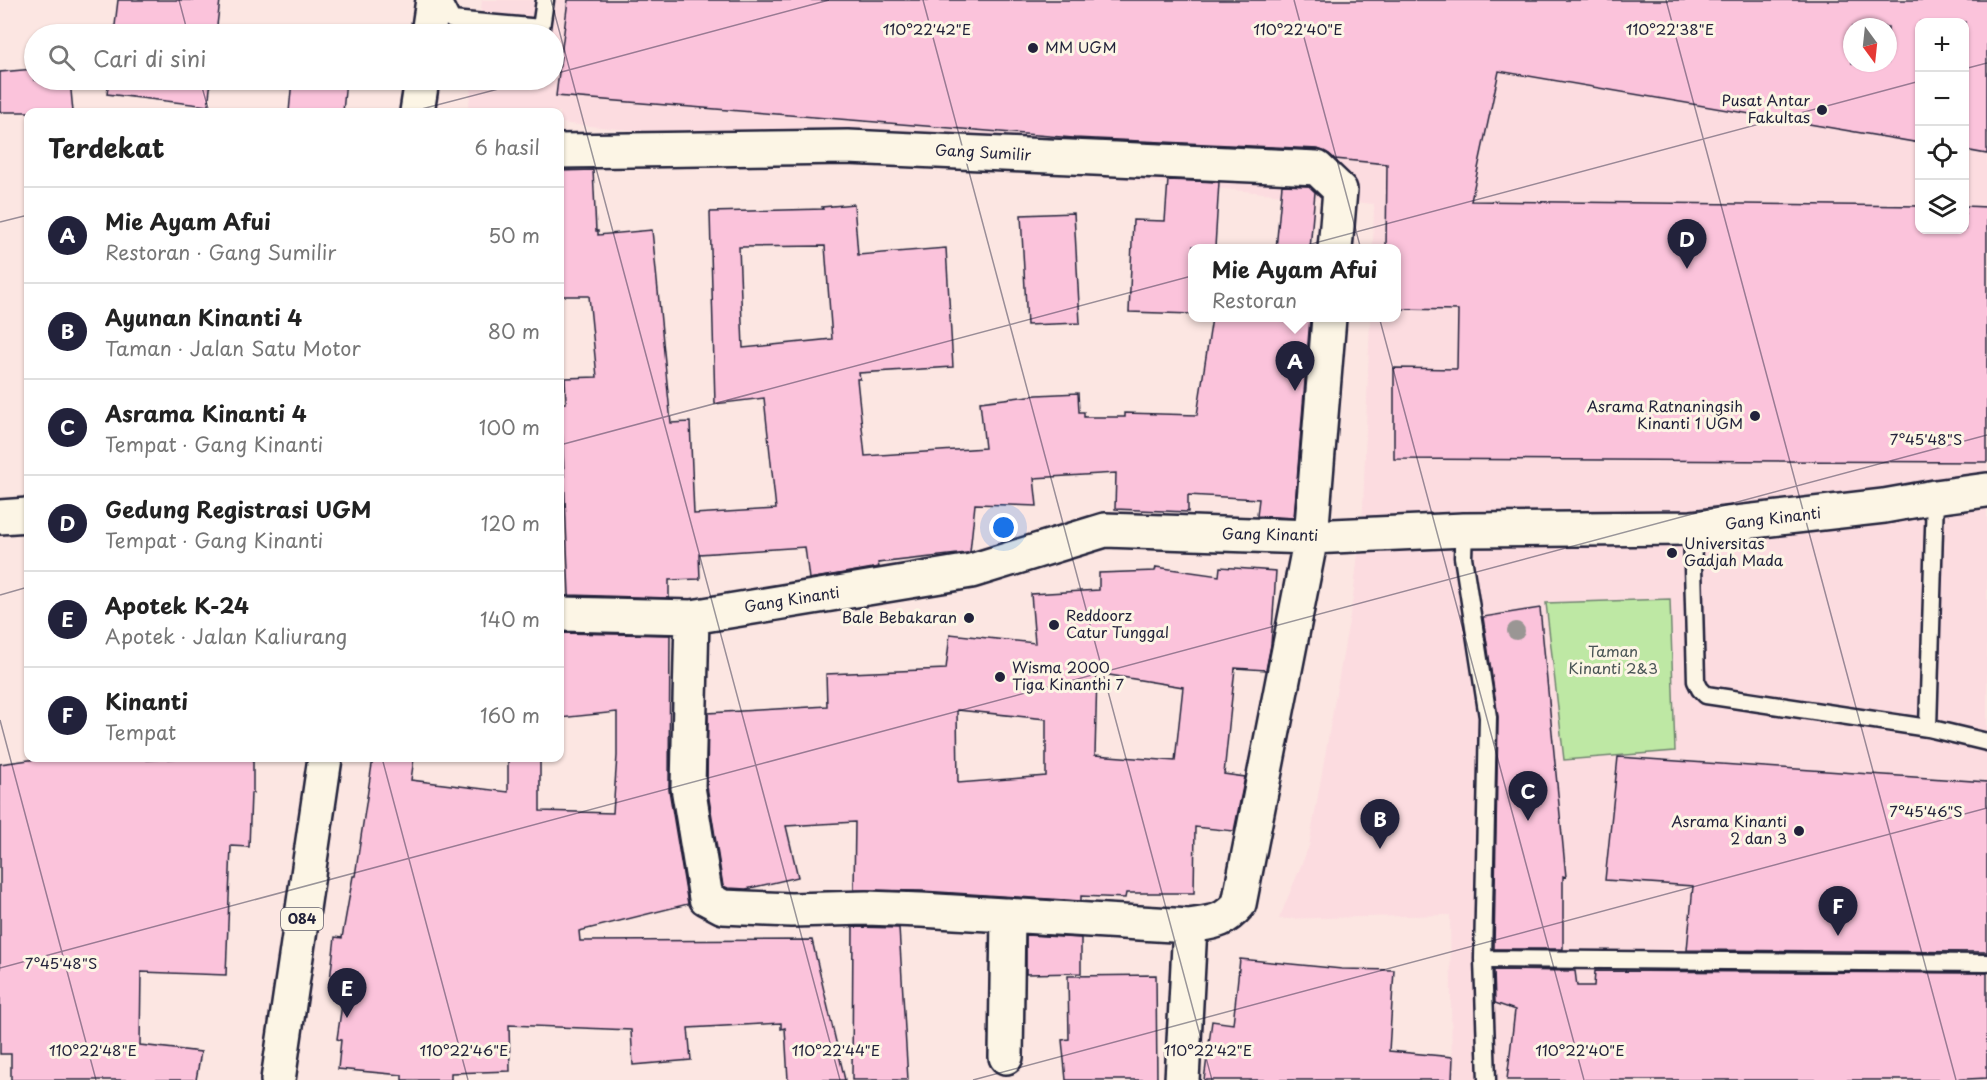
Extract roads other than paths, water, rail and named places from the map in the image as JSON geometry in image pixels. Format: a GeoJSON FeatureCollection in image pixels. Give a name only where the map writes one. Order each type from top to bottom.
{"type":"FeatureCollection","features":[{"type":"Feature","properties":{"kind":"street"},"geometry":{"type":"LineString","coordinates":[[429,24],[433,0]]}},
{"type":"Feature","properties":{"kind":"street"},"geometry":{"type":"LineString","coordinates":[[418,108],[420,90]]}},
{"type":"Feature","properties":{"kind":"street","name":"Gang Sumilir"},"geometry":{"type":"LineString","coordinates":[[564,151],[848,147],[1317,168],[1340,190],[1335,244]]}},
{"type":"Feature","properties":{"kind":"street"},"geometry":{"type":"LineString","coordinates":[[692,617],[688,786],[706,898],[723,907],[791,910],[866,908],[1190,926],[1229,917],[1239,904],[1311,537],[1329,322]]}},
{"type":"Feature","properties":{"kind":"street","name":"Gang Kinanti"},"geometry":{"type":"LineString","coordinates":[[564,614],[692,617],[971,571],[1105,530],[1311,537],[1464,530],[1692,528],[1903,504],[1935,496],[1987,490]]}},
{"type":"Feature","properties":{"kind":"street"},"geometry":{"type":"LineString","coordinates":[[0,517],[24,515]]}},
{"type":"Feature","properties":{"kind":"street","name":"084"},"geometry":{"type":"LineString","coordinates":[[278,1080],[324,762]]}},
{"type":"Feature","properties":{"kind":"street"},"geometry":{"type":"LineString","coordinates":[[1006,1057],[1008,915]]}},
{"type":"Feature","properties":{"kind":"street"},"geometry":{"type":"LineString","coordinates":[[1182,1080],[1190,926]]}},
{"type":"Feature","properties":{"kind":"lane"},"geometry":{"type":"LineString","coordinates":[[442,0],[452,20],[496,24]]}},
{"type":"Feature","properties":{"kind":"lane"},"geometry":{"type":"LineString","coordinates":[[541,24],[544,0]]}},
{"type":"Feature","properties":{"kind":"lane"},"geometry":{"type":"LineString","coordinates":[[1928,728],[1935,496]]}},
{"type":"Feature","properties":{"kind":"lane"},"geometry":{"type":"LineString","coordinates":[[1692,528],[1696,681],[1706,695],[1928,728],[1987,742]]}},
{"type":"Feature","properties":{"kind":"lane"},"geometry":{"type":"LineString","coordinates":[[1464,530],[1463,557],[1488,717],[1483,959],[1487,1080]]}},
{"type":"Feature","properties":{"kind":"lane"},"geometry":{"type":"LineString","coordinates":[[1483,959],[1987,963]]}},
{"type":"Feature","properties":{"kind":"place","name":"MM UGM"},"geometry":{"type":"Point","coordinates":[1033,48]}},
{"type":"Feature","properties":{"kind":"place","name":"Pusat Antar Fakultas"},"geometry":{"type":"Point","coordinates":[1822,110]}},
{"type":"Feature","properties":{"kind":"place","name":"Gedung Registrasi UGM"},"geometry":{"type":"Point","coordinates":[1687,269]}},
{"type":"Feature","properties":{"kind":"place","name":"Mie Ayam Afui"},"geometry":{"type":"Point","coordinates":[1295,391]}},
{"type":"Feature","properties":{"kind":"place","name":"Asrama Ratnaningsih Kinanti 1 UGM"},"geometry":{"type":"Point","coordinates":[1755,416]}},
{"type":"Feature","properties":{"kind":"place","name":"Universitas Gadjah Mada"},"geometry":{"type":"Point","coordinates":[1672,553]}},
{"type":"Feature","properties":{"kind":"place","name":"Bale Bebakaran"},"geometry":{"type":"Point","coordinates":[969,618]}},
{"type":"Feature","properties":{"kind":"place","name":"Reddoorz Catur Tunggal"},"geometry":{"type":"Point","coordinates":[1054,625]}},
{"type":"Feature","properties":{"kind":"place","name":"Wisma 2000 Tiga Kinanthi 7"},"geometry":{"type":"Point","coordinates":[1000,677]}},
{"type":"Feature","properties":{"kind":"place","name":"Asrama Kinanti 4"},"geometry":{"type":"Point","coordinates":[1528,821]}},
{"type":"Feature","properties":{"kind":"place","name":"Asrama Kinanti 2 dan 3"},"geometry":{"type":"Point","coordinates":[1799,831]}},
{"type":"Feature","properties":{"kind":"place","name":"Ayunan Kinanti 4"},"geometry":{"type":"Point","coordinates":[1380,849]}},
{"type":"Feature","properties":{"kind":"place","name":"Kinanti"},"geometry":{"type":"Point","coordinates":[1838,936]}},
{"type":"Feature","properties":{"kind":"place","name":"Apotek K-24"},"geometry":{"type":"Point","coordinates":[347,1018]}},
{"type":"Feature","properties":{"kind":"park label","name":"Taman Kinanti 2&3"},"geometry":{"type":"Point","coordinates":[1613,660]}}]}
